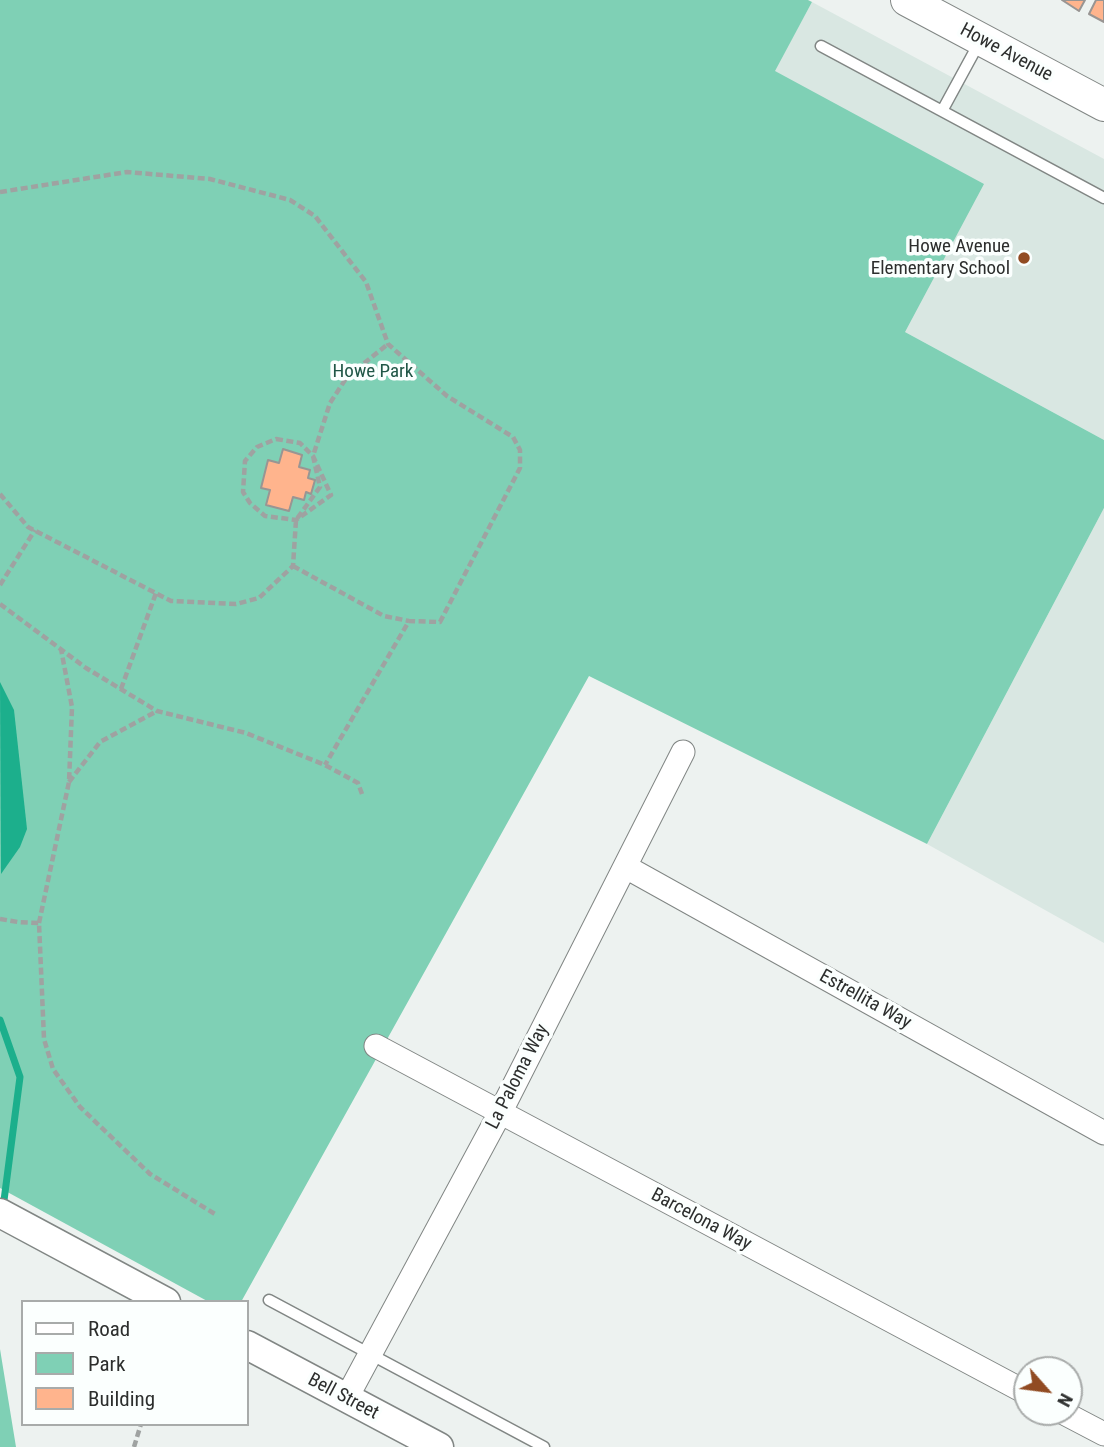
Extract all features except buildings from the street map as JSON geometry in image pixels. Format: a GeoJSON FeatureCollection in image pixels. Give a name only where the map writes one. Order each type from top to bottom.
{"type":"FeatureCollection","features":[{"type":"Feature","properties":{"kind":"main road","name":"Howe Avenue"},"geometry":{"type":"LineString","coordinates":[[922,3],[981,39],[1104,105]]}},
{"type":"Feature","properties":{"kind":"street","name":"La Paloma Way"},"geometry":{"type":"LineString","coordinates":[[346,1399],[500,1112],[682,752]]}},
{"type":"Feature","properties":{"kind":"street","name":"Estrellita Way"},"geometry":{"type":"LineString","coordinates":[[626,867],[1104,1133]]}},
{"type":"Feature","properties":{"kind":"street","name":"Barcelona Way"},"geometry":{"type":"LineString","coordinates":[[376,1046],[1013,1387]]}},
{"type":"Feature","properties":{"kind":"street"},"geometry":{"type":"LineString","coordinates":[[0,1213],[162,1300]]}},
{"type":"Feature","properties":{"kind":"street","name":"Bell Street"},"geometry":{"type":"LineString","coordinates":[[248,1346],[439,1447]]}},
{"type":"Feature","properties":{"kind":"street"},"geometry":{"type":"LineString","coordinates":[[1083,1423],[1104,1434]]}},
{"type":"Feature","properties":{"kind":"lane"},"geometry":{"type":"LineString","coordinates":[[942,111],[981,39]]}},
{"type":"Feature","properties":{"kind":"lane"},"geometry":{"type":"LineString","coordinates":[[821,46],[1104,198]]}},
{"type":"Feature","properties":{"kind":"lane"},"geometry":{"type":"LineString","coordinates":[[269,1300],[544,1447]]}},
{"type":"Feature","properties":{"kind":"path"},"geometry":{"type":"LineString","coordinates":[[0,192],[127,172],[209,179],[290,200],[315,216],[366,282],[388,344],[447,396],[513,436],[520,450],[520,468],[440,622],[409,621],[384,616],[293,566]]}},
{"type":"Feature","properties":{"kind":"path"},"geometry":{"type":"LineString","coordinates":[[0,494],[28,527],[171,601],[236,604],[259,598],[293,566],[296,520],[320,487],[313,456],[330,403],[347,377],[388,344]]}},
{"type":"Feature","properties":{"kind":"path"},"geometry":{"type":"LineString","coordinates":[[275,439],[300,443],[313,456],[331,495],[296,520],[265,516],[250,503],[243,492],[245,461],[257,447],[275,439]]}},
{"type":"Feature","properties":{"kind":"path"},"geometry":{"type":"LineString","coordinates":[[0,585],[34,530]]}},
{"type":"Feature","properties":{"kind":"path"},"geometry":{"type":"LineString","coordinates":[[121,689],[156,593]]}},
{"type":"Feature","properties":{"kind":"path"},"geometry":{"type":"LineString","coordinates":[[0,604],[86,668],[158,711],[246,733],[325,765],[358,783],[362,794]]}},
{"type":"Feature","properties":{"kind":"path"},"geometry":{"type":"LineString","coordinates":[[325,765],[409,621]]}},
{"type":"Feature","properties":{"kind":"path"},"geometry":{"type":"LineString","coordinates":[[61,649],[72,707],[69,782],[39,923],[44,1039],[53,1069],[80,1107],[150,1174],[215,1214]]}},
{"type":"Feature","properties":{"kind":"path"},"geometry":{"type":"LineString","coordinates":[[69,782],[100,742],[158,711]]}},
{"type":"Feature","properties":{"kind":"path"},"geometry":{"type":"LineString","coordinates":[[0,919],[39,923]]}},
{"type":"Feature","properties":{"kind":"path"},"geometry":{"type":"LineString","coordinates":[[134,1447],[140,1426]]}},
{"type":"Feature","properties":{"kind":"shaded area","name":"Howe Avenue Elementary School"},"geometry":{"type":"Polygon","coordinates":[[[812,2],[1104,159],[1104,440],[905,332],[774,71],[812,2]]]}},
{"type":"Feature","properties":{"kind":"shaded area"},"geometry":{"type":"Polygon","coordinates":[[[1104,508],[1104,943],[927,844],[1104,508]]]}},
{"type":"Feature","properties":{"kind":"shaded area"},"geometry":{"type":"Polygon","coordinates":[[[0,682],[14,710],[27,829],[20,847],[1,874],[0,682]]]}},
{"type":"Feature","properties":{"kind":"green space","name":"Howe Park"},"geometry":{"type":"Polygon","coordinates":[[[0,0],[812,2],[775,71],[984,184],[905,332],[1104,440],[1104,508],[927,844],[589,676],[242,1300],[205,1300],[0,1188],[0,0]]]}},
{"type":"Feature","properties":{"kind":"green space"},"geometry":{"type":"Polygon","coordinates":[[[0,1349],[16,1447],[0,1447],[0,1349]]]}},
{"type":"Feature","properties":{"kind":"waterway"},"geometry":{"type":"LineString","coordinates":[[0,1020],[20,1077],[3,1208]]}},
{"type":"Feature","properties":{"kind":"place","name":"Howe Avenue Elementary School"},"geometry":{"type":"Point","coordinates":[1024,258]}}]}
